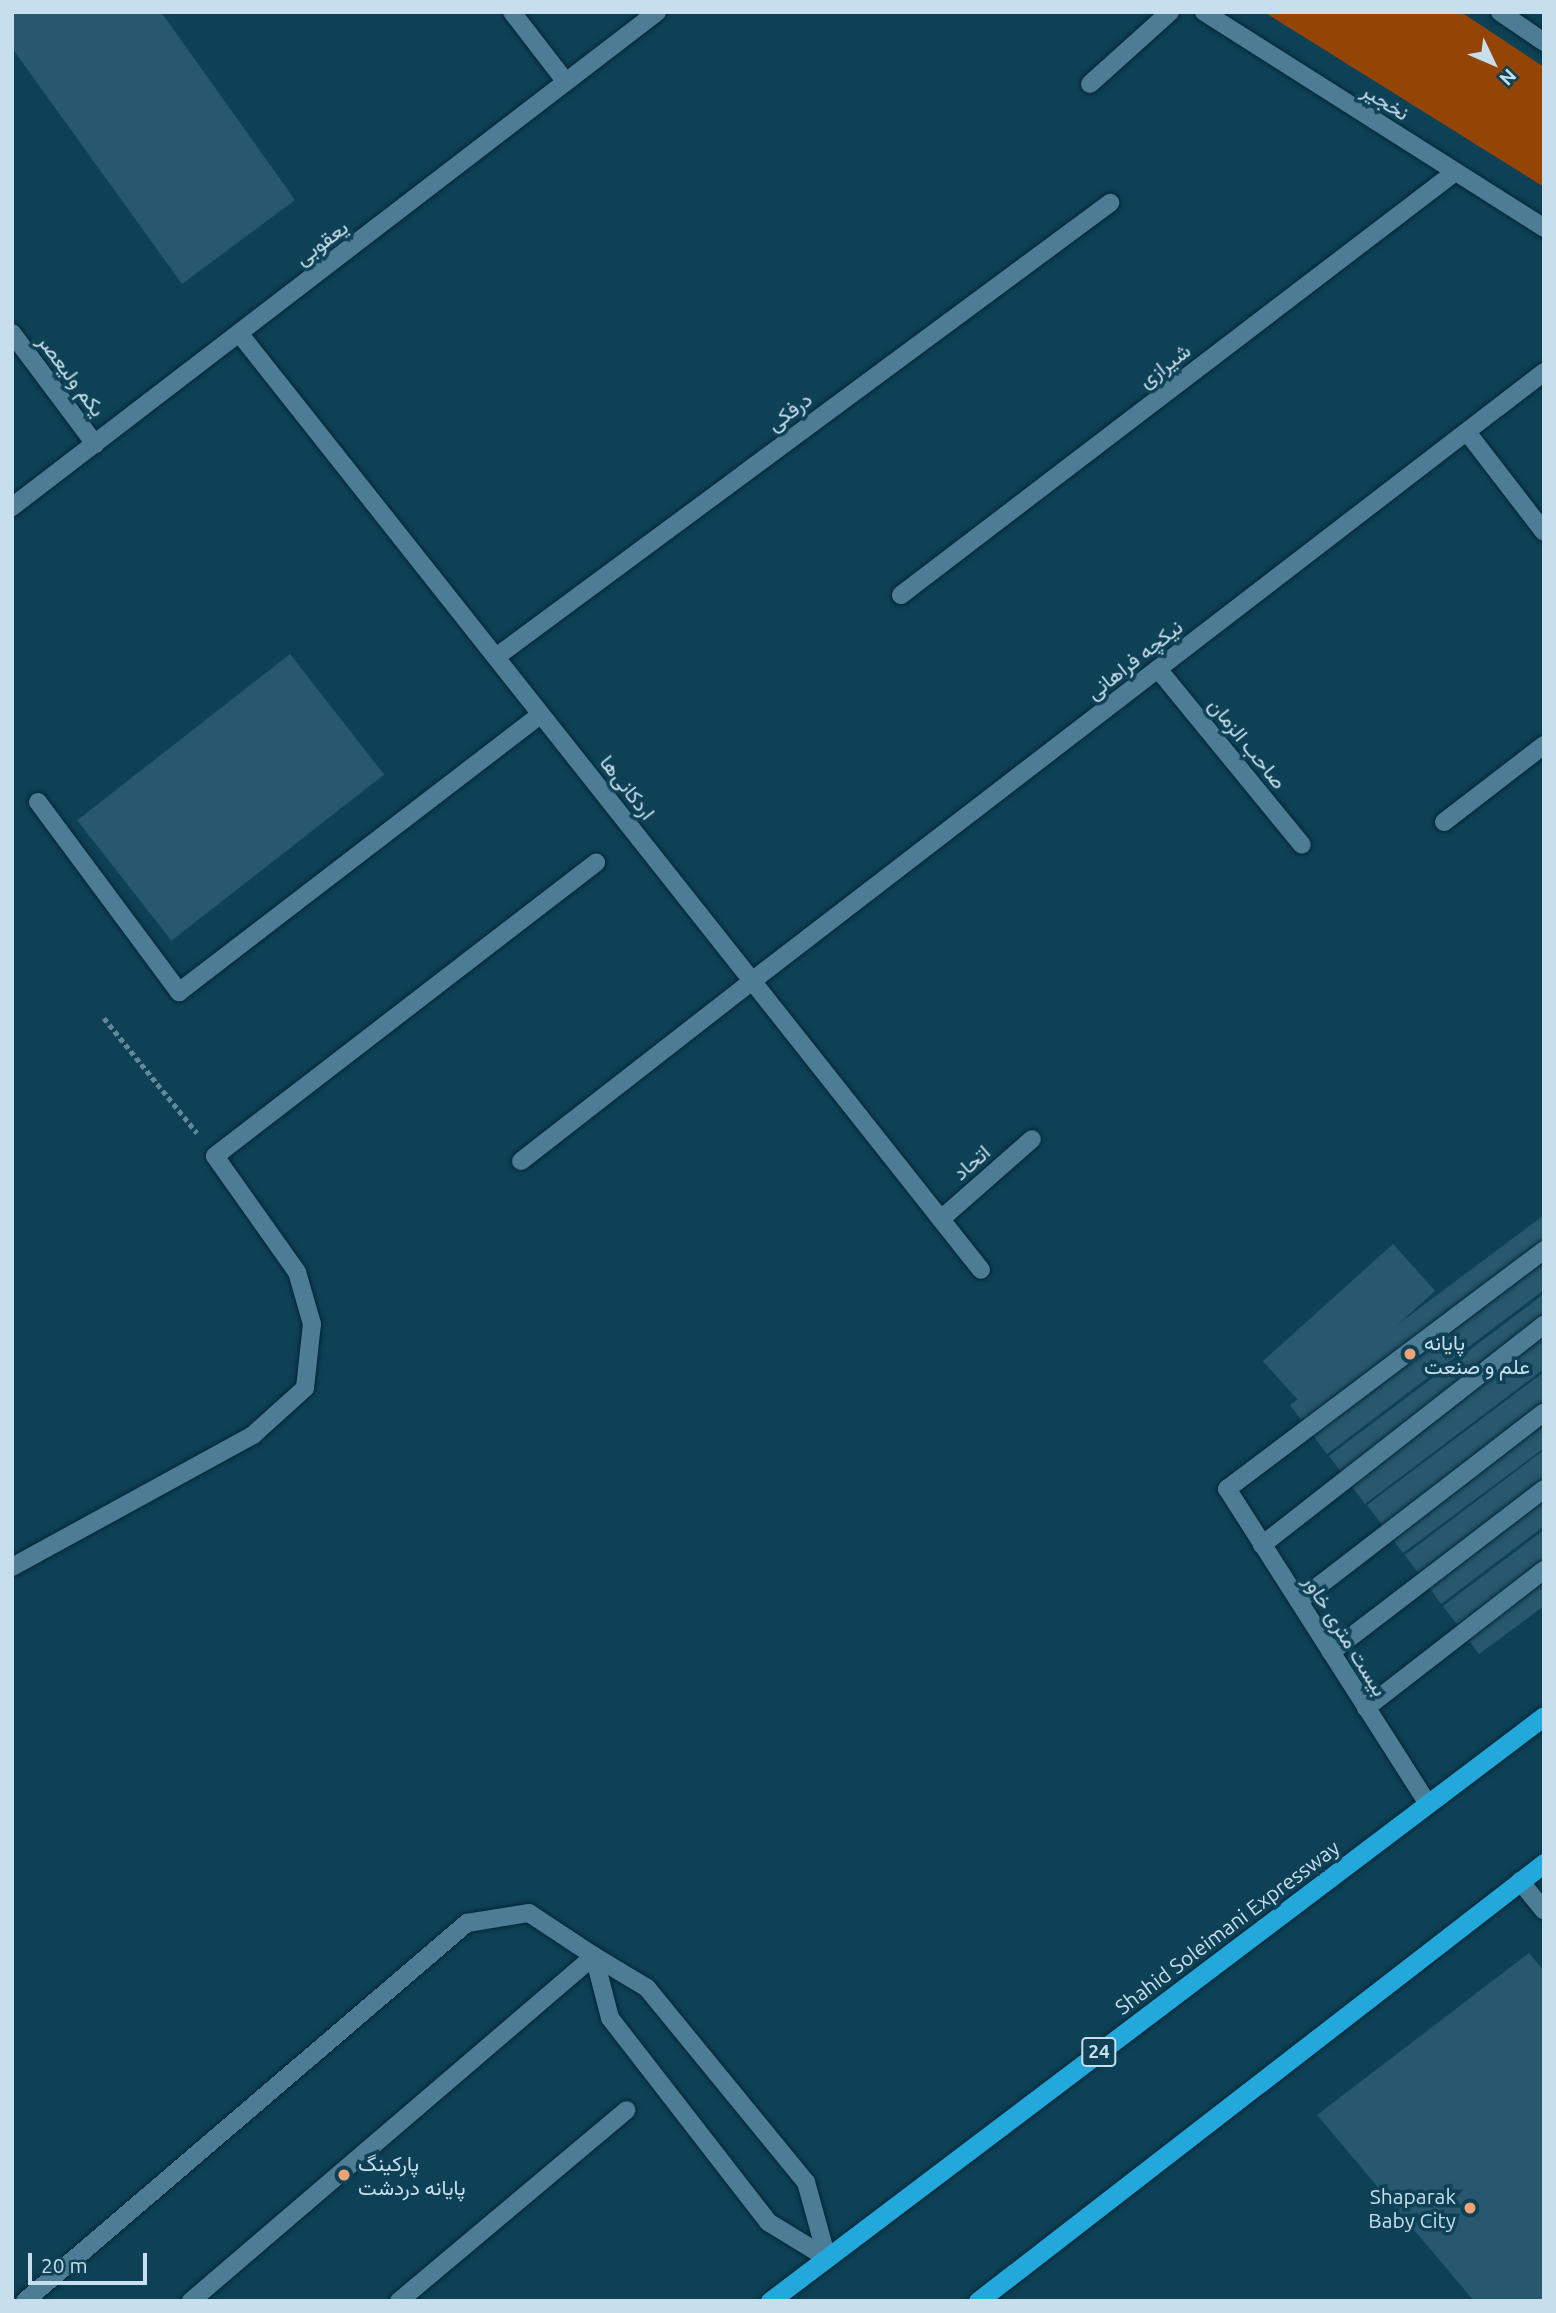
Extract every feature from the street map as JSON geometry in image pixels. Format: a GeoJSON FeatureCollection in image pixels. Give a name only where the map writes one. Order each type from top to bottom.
{"type":"FeatureCollection","features":[{"type":"Feature","properties":{"kind":"highway","name":"Shahid Soleimani Expressway"},"geometry":{"type":"LineString","coordinates":[[770,2301],[1544,1716]]}},
{"type":"Feature","properties":{"kind":"highway"},"geometry":{"type":"LineString","coordinates":[[978,2301],[1544,1863]]}},
{"type":"Feature","properties":{"kind":"street"},"geometry":{"type":"LineString","coordinates":[[512,12],[566,82]]}},
{"type":"Feature","properties":{"kind":"street","name":"یعقوبی"},"geometry":{"type":"LineString","coordinates":[[12,507],[657,12]]}},
{"type":"Feature","properties":{"kind":"street"},"geometry":{"type":"LineString","coordinates":[[1090,84],[1170,12]]}},
{"type":"Feature","properties":{"kind":"street","name":"نخجیر"},"geometry":{"type":"LineString","coordinates":[[1204,12],[1544,228]]}},
{"type":"Feature","properties":{"kind":"street"},"geometry":{"type":"LineString","coordinates":[[1500,12],[1544,42]]}},
{"type":"Feature","properties":{"kind":"street","name":"شیرازی"},"geometry":{"type":"LineString","coordinates":[[901,595],[1455,172]]}},
{"type":"Feature","properties":{"kind":"street","name":"درفکی"},"geometry":{"type":"LineString","coordinates":[[496,657],[1110,203]]}},
{"type":"Feature","properties":{"kind":"street","name":"یکم ولیعصر"},"geometry":{"type":"LineString","coordinates":[[12,332],[95,444]]}},
{"type":"Feature","properties":{"kind":"street","name":"اردکانی‌ها"},"geometry":{"type":"LineString","coordinates":[[239,333],[981,1269]]}},
{"type":"Feature","properties":{"kind":"street","name":"نیکچه فراهانی"},"geometry":{"type":"LineString","coordinates":[[521,1161],[1544,372]]}},
{"type":"Feature","properties":{"kind":"street"},"geometry":{"type":"LineString","coordinates":[[1466,432],[1544,532]]}},
{"type":"Feature","properties":{"kind":"street","name":"صاحب الزمان"},"geometry":{"type":"LineString","coordinates":[[1158,669],[1302,845]]}},
{"type":"Feature","properties":{"kind":"street"},"geometry":{"type":"LineString","coordinates":[[38,802],[179,992],[541,714]]}},
{"type":"Feature","properties":{"kind":"street"},"geometry":{"type":"LineString","coordinates":[[1444,822],[1544,745]]}},
{"type":"Feature","properties":{"kind":"street"},"geometry":{"type":"LineString","coordinates":[[12,1567],[253,1435],[304,1388],[312,1324],[298,1272],[215,1156],[596,863]]}},
{"type":"Feature","properties":{"kind":"street","name":"اتحاد"},"geometry":{"type":"LineString","coordinates":[[941,1219],[1032,1139]]}},
{"type":"Feature","properties":{"kind":"street","name":"بیست متری خاور"},"geometry":{"type":"LineString","coordinates":[[1428,1804],[1227,1489],[1544,1250]]}},
{"type":"Feature","properties":{"kind":"street"},"geometry":{"type":"LineString","coordinates":[[1262,1545],[1544,1325]]}},
{"type":"Feature","properties":{"kind":"street"},"geometry":{"type":"LineString","coordinates":[[1299,1601],[1544,1412]]}},
{"type":"Feature","properties":{"kind":"street"},"geometry":{"type":"LineString","coordinates":[[1331,1652],[1544,1489]]}},
{"type":"Feature","properties":{"kind":"street"},"geometry":{"type":"LineString","coordinates":[[1366,1708],[1544,1570]]}},
{"type":"Feature","properties":{"kind":"street"},"geometry":{"type":"LineString","coordinates":[[1520,1881],[1544,1911]]}},
{"type":"Feature","properties":{"kind":"street"},"geometry":{"type":"LineString","coordinates":[[25,2301],[467,1923],[528,1913],[647,1988],[806,2182],[827,2258]]}},
{"type":"Feature","properties":{"kind":"street"},"geometry":{"type":"LineString","coordinates":[[594,1955],[610,2018],[768,2222],[827,2258]]}},
{"type":"Feature","properties":{"kind":"street"},"geometry":{"type":"LineString","coordinates":[[191,2301],[594,1955]]}},
{"type":"Feature","properties":{"kind":"street"},"geometry":{"type":"LineString","coordinates":[[399,2301],[627,2110]]}},
{"type":"Feature","properties":{"kind":"path"},"geometry":{"type":"LineString","coordinates":[[104,1018],[215,1156]]}},
{"type":"Feature","properties":{"kind":"shaded area"},"geometry":{"type":"Polygon","coordinates":[[[1264,12],[1461,12],[1544,67],[1544,187],[1264,12]]]}},
{"type":"Feature","properties":{"kind":"building"},"geometry":{"type":"Polygon","coordinates":[[[12,12],[161,12],[295,200],[182,284],[12,48],[12,12]]]}},
{"type":"Feature","properties":{"kind":"building"},"geometry":{"type":"Polygon","coordinates":[[[290,654],[384,775],[171,941],[77,820],[290,654]]]}},
{"type":"Feature","properties":{"kind":"building"},"geometry":{"type":"Polygon","coordinates":[[[1544,1215],[1544,1290],[1327,1454],[1290,1405],[1544,1215]]]}},
{"type":"Feature","properties":{"kind":"building"},"geometry":{"type":"Polygon","coordinates":[[[1393,1244],[1435,1291],[1305,1408],[1263,1361],[1393,1244]]]}},
{"type":"Feature","properties":{"kind":"building"},"geometry":{"type":"Polygon","coordinates":[[[1544,1294],[1544,1369],[1365,1504],[1329,1456],[1544,1294]]]}},
{"type":"Feature","properties":{"kind":"building"},"geometry":{"type":"Polygon","coordinates":[[[1544,1372],[1544,1448],[1403,1553],[1367,1505],[1544,1372]]]}},
{"type":"Feature","properties":{"kind":"building"},"geometry":{"type":"Polygon","coordinates":[[[1544,1450],[1544,1526],[1441,1604],[1405,1555],[1544,1450]]]}},
{"type":"Feature","properties":{"kind":"building"},"geometry":{"type":"Polygon","coordinates":[[[1544,1530],[1544,1606],[1479,1654],[1443,1606],[1544,1530]]]}},
{"type":"Feature","properties":{"kind":"building","name":"Shaparak Baby City"},"geometry":{"type":"Polygon","coordinates":[[[1529,1953],[1544,1971],[1544,2301],[1474,2301],[1317,2115],[1529,1953]]]}},
{"type":"Feature","properties":{"kind":"place","name":"پایانه علم و صنعت"},"geometry":{"type":"Point","coordinates":[1410,1354]}},
{"type":"Feature","properties":{"kind":"place","name":"پارکینگ پایانه دردشت"},"geometry":{"type":"Point","coordinates":[344,2175]}},
{"type":"Feature","properties":{"kind":"place","name":"Shaparak Baby City"},"geometry":{"type":"Point","coordinates":[1470,2208]}}]}
